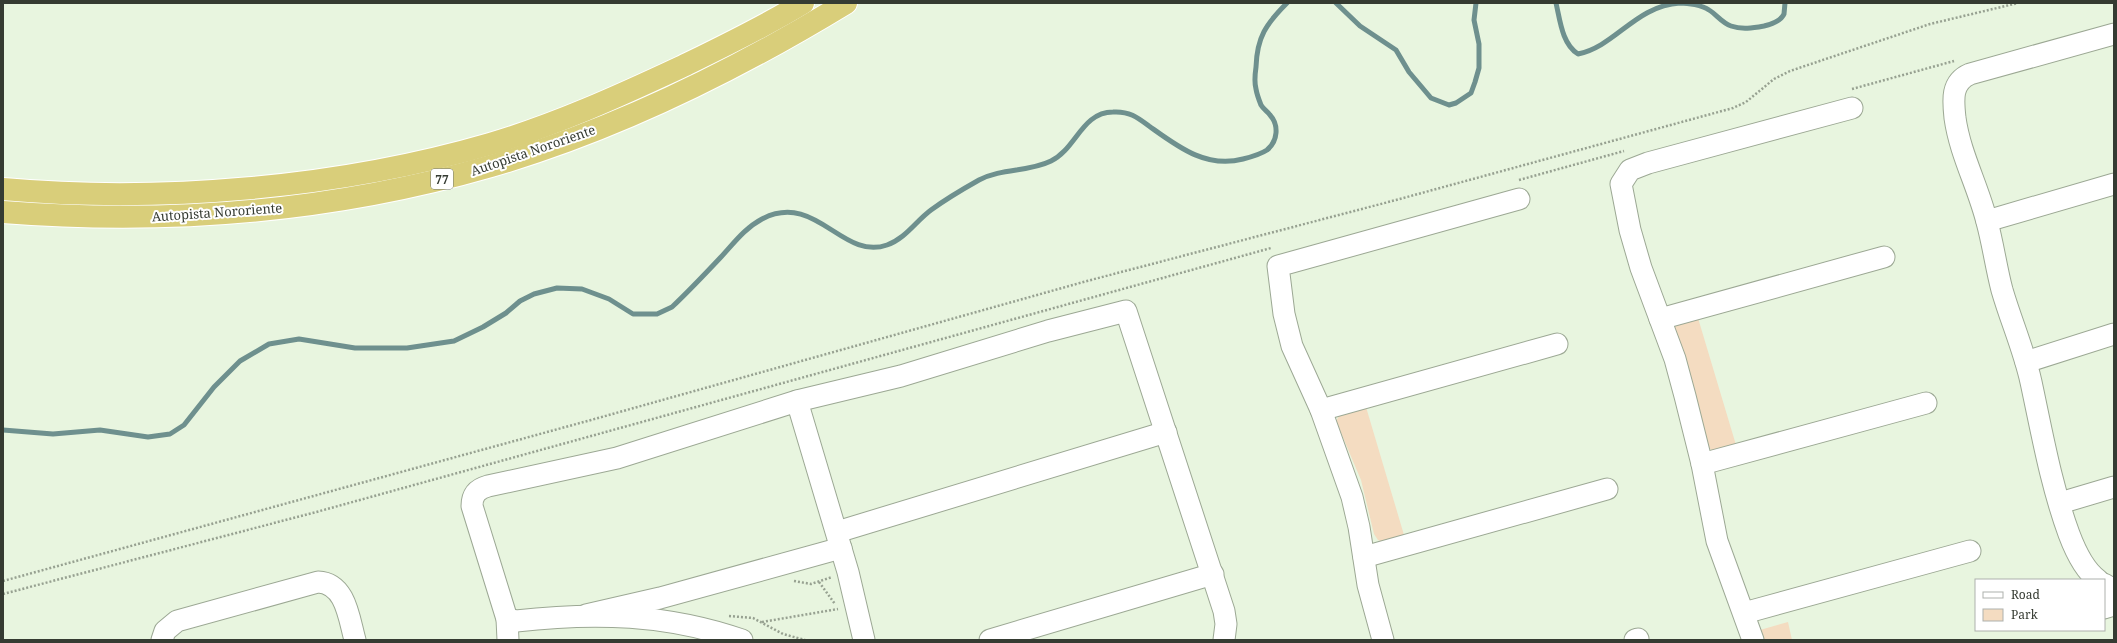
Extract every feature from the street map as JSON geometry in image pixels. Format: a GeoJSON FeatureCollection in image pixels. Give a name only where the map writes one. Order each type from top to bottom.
{"type":"FeatureCollection","features":[{"type":"Feature","properties":{"kind":"highway","name":"Autopista Nororiente"},"geometry":{"type":"LineString","coordinates":[[3,188],[100,194],[186,192],[320,180],[411,164],[490,144],[608,100],[746,36],[803,3]]}},
{"type":"Feature","properties":{"kind":"highway","name":"Autopista Nororiente"},"geometry":{"type":"LineString","coordinates":[[3,212],[119,217],[164,217],[242,212],[346,200],[492,166],[542,149],[637,112],[741,63],[846,3]]}},
{"type":"Feature","properties":{"kind":"street"},"geometry":{"type":"LineString","coordinates":[[2088,576],[2070,537],[2050,470],[2026,362],[2002,291],[1987,221],[1966,164],[1955,117],[1956,85],[1960,80],[1970,74],[2114,34]]}},
{"type":"Feature","properties":{"kind":"street"},"geometry":{"type":"LineString","coordinates":[[1753,640],[1718,540],[1702,464],[1675,359],[1643,274],[1630,230],[1621,189],[1626,174],[1635,167],[1849,99]]}},
{"type":"Feature","properties":{"kind":"street"},"geometry":{"type":"LineString","coordinates":[[1987,221],[2114,184]]}},
{"type":"Feature","properties":{"kind":"street"},"geometry":{"type":"LineString","coordinates":[[1383,640],[1375,614],[1352,496],[1321,410],[1298,361],[1290,339],[1282,302],[1278,266],[1517,190]]}},
{"type":"Feature","properties":{"kind":"street"},"geometry":{"type":"LineString","coordinates":[[1660,319],[1884,257]]}},
{"type":"Feature","properties":{"kind":"street"},"geometry":{"type":"LineString","coordinates":[[508,640],[508,619],[472,506],[473,497],[478,490],[617,458],[797,401],[901,376],[1048,331],[1126,311],[1213,574],[1226,619],[1224,640]]}},
{"type":"Feature","properties":{"kind":"street"},"geometry":{"type":"LineString","coordinates":[[2026,362],[2114,334]]}},
{"type":"Feature","properties":{"kind":"street"},"geometry":{"type":"LineString","coordinates":[[1321,410],[1557,344]]}},
{"type":"Feature","properties":{"kind":"street"},"geometry":{"type":"LineString","coordinates":[[797,401],[839,540],[864,640]]}},
{"type":"Feature","properties":{"kind":"street"},"geometry":{"type":"LineString","coordinates":[[1702,464],[1926,403]]}},
{"type":"Feature","properties":{"kind":"street"},"geometry":{"type":"LineString","coordinates":[[508,619],[516,621],[586,615],[660,598],[1166,432]]}},
{"type":"Feature","properties":{"kind":"street"},"geometry":{"type":"LineString","coordinates":[[2060,503],[2114,487]]}},
{"type":"Feature","properties":{"kind":"street"},"geometry":{"type":"LineString","coordinates":[[1364,557],[1607,489]]}},
{"type":"Feature","properties":{"kind":"street"},"geometry":{"type":"LineString","coordinates":[[1744,614],[1970,551]]}},
{"type":"Feature","properties":{"kind":"street"},"geometry":{"type":"LineString","coordinates":[[990,640],[1213,574]]}},
{"type":"Feature","properties":{"kind":"street"},"geometry":{"type":"LineString","coordinates":[[162,640],[165,630],[177,621],[318,582],[330,584],[340,594],[356,640]]}},
{"type":"Feature","properties":{"kind":"street"},"geometry":{"type":"LineString","coordinates":[[2105,585],[2114,590]]}},
{"type":"Feature","properties":{"kind":"street"},"geometry":{"type":"LineString","coordinates":[[654,619],[652,610],[653,605],[660,598]]}},
{"type":"Feature","properties":{"kind":"street"},"geometry":{"type":"LineString","coordinates":[[586,615],[654,619],[742,640]]}},
{"type":"Feature","properties":{"kind":"path"},"geometry":{"type":"LineString","coordinates":[[3,581],[591,420],[1087,281],[1388,202],[1733,108],[1746,102],[1774,79],[1790,71],[1930,24],[2018,3]]}},
{"type":"Feature","properties":{"kind":"path"},"geometry":{"type":"LineString","coordinates":[[1849,99],[1961,59]]}},
{"type":"Feature","properties":{"kind":"path"},"geometry":{"type":"LineString","coordinates":[[1517,190],[1630,150]]}},
{"type":"Feature","properties":{"kind":"path"},"geometry":{"type":"LineString","coordinates":[[3,594],[320,511],[1277,246]]}},
{"type":"Feature","properties":{"kind":"path"},"geometry":{"type":"LineString","coordinates":[[819,581],[840,614]]}},
{"type":"Feature","properties":{"kind":"path"},"geometry":{"type":"LineString","coordinates":[[762,622],[838,609]]}},
{"type":"Feature","properties":{"kind":"green space"},"geometry":{"type":"Polygon","coordinates":[[[1698,318],[1736,445],[1714,452],[1709,448],[1693,387],[1674,328],[1677,324],[1698,318]]]}},
{"type":"Feature","properties":{"kind":"green space"},"geometry":{"type":"Polygon","coordinates":[[[1366,407],[1404,535],[1385,543],[1378,540],[1374,534],[1361,480],[1336,421],[1341,413],[1366,407]]]}},
{"type":"Feature","properties":{"kind":"green space"},"geometry":{"type":"Polygon","coordinates":[[[1788,622],[1792,640],[1763,640],[1760,630],[1788,622]]]}},
{"type":"Feature","properties":{"kind":"waterway"},"geometry":{"type":"LineString","coordinates":[[3,430],[53,434],[100,430],[148,437],[170,434],[184,425],[214,387],[240,361],[269,344],[299,339],[355,348],[407,348],[454,341],[483,327],[506,313],[520,301],[534,294],[557,288],[582,289],[609,299],[633,314],[657,314],[672,307],[740,236],[762,219],[781,213],[798,214],[813,219],[856,244],[871,247],[887,245],[899,239],[937,206],[979,180],[988,176],[1034,167],[1051,161],[1067,148],[1086,124],[1102,114],[1124,112],[1132,115],[1181,148],[1204,158],[1217,161],[1229,161],[1253,156],[1267,150],[1271,146],[1276,133],[1275,123],[1261,105],[1255,86],[1258,47],[1268,25],[1287,3]]}},
{"type":"Feature","properties":{"kind":"waterway"},"geometry":{"type":"LineString","coordinates":[[1336,3],[1360,26],[1396,50],[1409,72],[1431,98],[1449,105],[1456,103],[1471,93],[1479,68],[1479,44],[1474,20],[1476,3]]}},
{"type":"Feature","properties":{"kind":"waterway"},"geometry":{"type":"LineString","coordinates":[[1556,3],[1560,24],[1565,38],[1568,44],[1578,54],[1591,50],[1604,43],[1638,18],[1650,11],[1664,6],[1680,3],[1699,6],[1706,8],[1728,25],[1739,28],[1748,28],[1764,26],[1778,20],[1784,14],[1785,3]]}}]}
